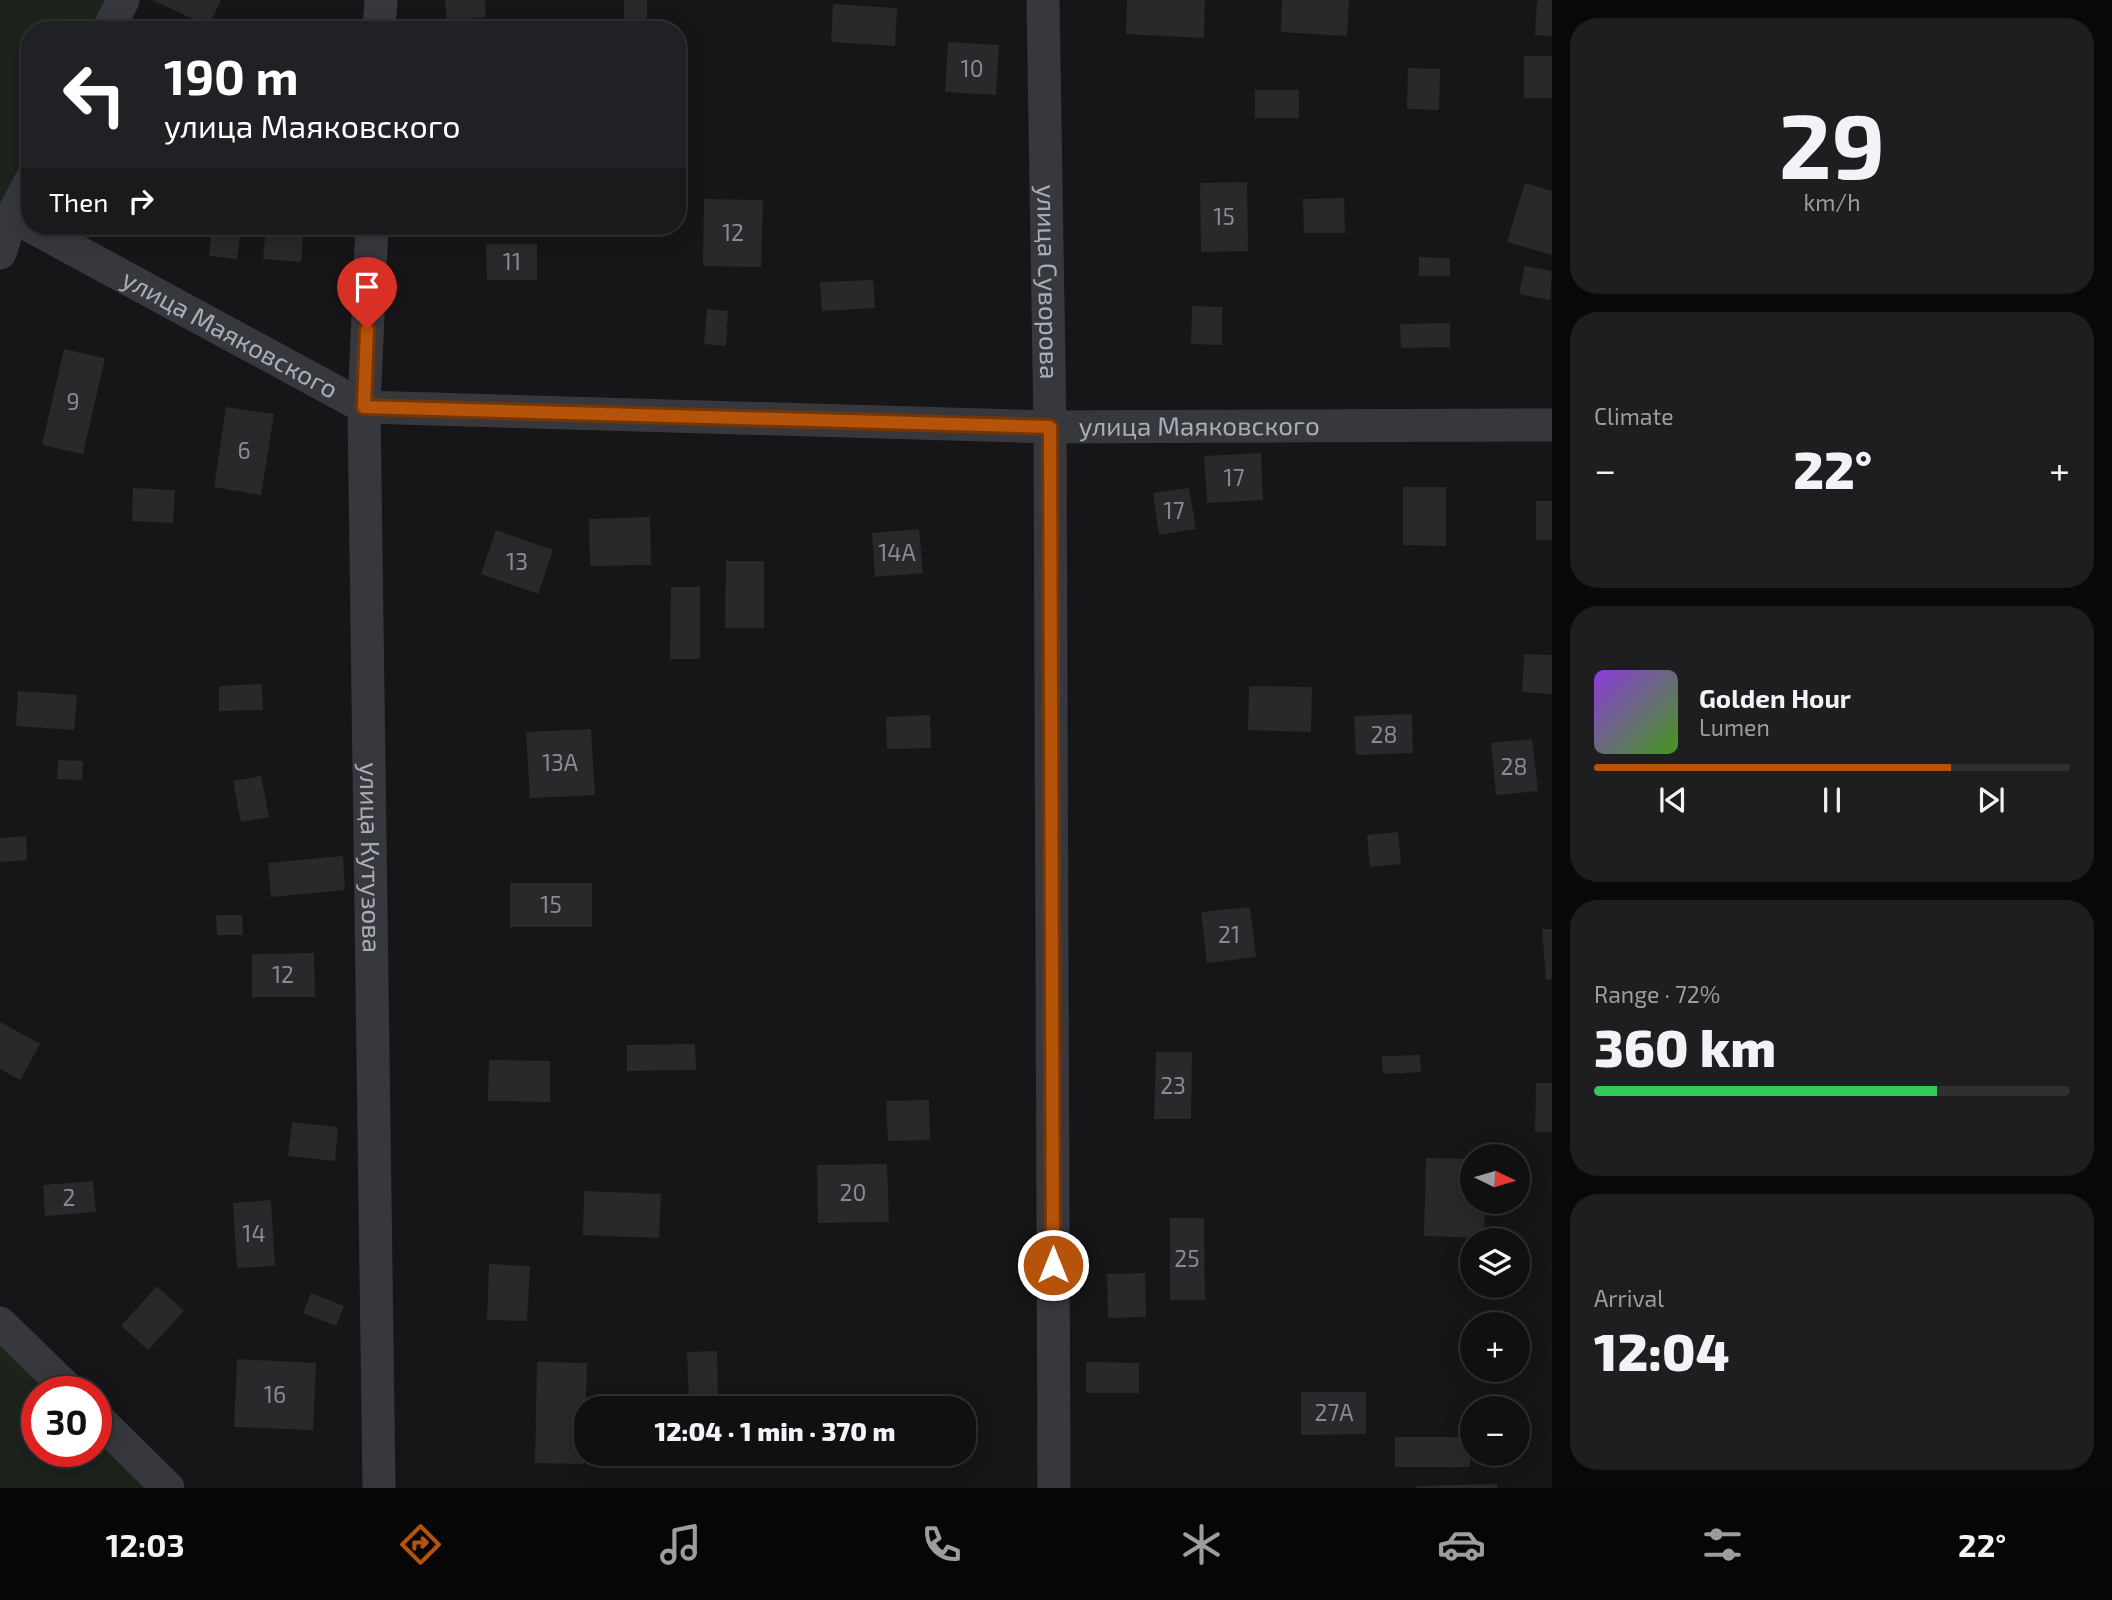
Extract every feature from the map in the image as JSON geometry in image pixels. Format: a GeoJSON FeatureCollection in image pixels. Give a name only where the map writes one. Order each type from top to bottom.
{"type":"FeatureCollection","features":[{"type":"Feature","properties":{"kind":"street"},"geometry":{"type":"LineString","coordinates":[[112,21],[123,0]]}},
{"type":"Feature","properties":{"kind":"street"},"geometry":{"type":"LineString","coordinates":[[380,21],[381,0]]}},
{"type":"Feature","properties":{"kind":"street","name":"улица Суворова"},"geometry":{"type":"LineString","coordinates":[[1043,0],[1050,427],[1054,1488]]}},
{"type":"Feature","properties":{"kind":"street"},"geometry":{"type":"LineString","coordinates":[[0,253],[12,216],[21,199]]}},
{"type":"Feature","properties":{"kind":"street","name":"улица Маяковского"},"geometry":{"type":"LineString","coordinates":[[12,216],[21,221]]}},
{"type":"Feature","properties":{"kind":"street","name":"улица Маяковского"},"geometry":{"type":"LineString","coordinates":[[47,235],[364,407],[1050,427],[1552,425]]}},
{"type":"Feature","properties":{"kind":"street","name":"улица Кутузова"},"geometry":{"type":"LineString","coordinates":[[372,235],[364,407],[379,1488]]}},
{"type":"Feature","properties":{"kind":"street"},"geometry":{"type":"LineString","coordinates":[[0,1323],[55,1376]]}},
{"type":"Feature","properties":{"kind":"street"},"geometry":{"type":"LineString","coordinates":[[112,1434],[168,1488]]}},
{"type":"Feature","properties":{"kind":"shaded area"},"geometry":{"type":"Polygon","coordinates":[[[0,0],[123,0],[112,21],[21,21],[21,203],[0,253],[0,0]]]}},
{"type":"Feature","properties":{"kind":"shaded area"},"geometry":{"type":"Polygon","coordinates":[[[0,1323],[55,1376],[21,1376],[21,1467],[112,1467],[112,1433],[168,1488],[0,1488],[0,1323]]]}},
{"type":"Feature","properties":{"kind":"building"},"geometry":{"type":"Polygon","coordinates":[[[152,0],[221,0],[211,21],[198,21],[152,0]]]}},
{"type":"Feature","properties":{"kind":"building"},"geometry":{"type":"Polygon","coordinates":[[[445,0],[485,0],[486,17],[447,21],[445,0]]]}},
{"type":"Feature","properties":{"kind":"building"},"geometry":{"type":"Polygon","coordinates":[[[624,0],[647,0],[647,21],[624,21],[624,0]]]}},
{"type":"Feature","properties":{"kind":"building"},"geometry":{"type":"Polygon","coordinates":[[[1127,0],[1205,0],[1204,38],[1126,34],[1127,0]]]}},
{"type":"Feature","properties":{"kind":"building"},"geometry":{"type":"Polygon","coordinates":[[[1282,0],[1349,0],[1347,36],[1281,32],[1282,0]]]}},
{"type":"Feature","properties":{"kind":"building"},"geometry":{"type":"Polygon","coordinates":[[[1537,0],[1552,0],[1552,36],[1535,35],[1537,0]]]}},
{"type":"Feature","properties":{"kind":"building"},"geometry":{"type":"Polygon","coordinates":[[[833,4],[897,8],[895,46],[831,42],[833,4]]]}},
{"type":"Feature","properties":{"kind":"building"},"geometry":{"type":"Polygon","coordinates":[[[948,42],[999,45],[996,95],[945,92],[948,42]]]}},
{"type":"Feature","properties":{"kind":"building"},"geometry":{"type":"Polygon","coordinates":[[[1524,56],[1552,56],[1552,98],[1524,98],[1524,56]]]}},
{"type":"Feature","properties":{"kind":"building"},"geometry":{"type":"Polygon","coordinates":[[[1408,68],[1440,69],[1439,110],[1407,109],[1408,68]]]}},
{"type":"Feature","properties":{"kind":"building"},"geometry":{"type":"Polygon","coordinates":[[[1255,90],[1299,90],[1299,118],[1255,118],[1255,90]]]}},
{"type":"Feature","properties":{"kind":"building"},"geometry":{"type":"Polygon","coordinates":[[[1247,182],[1248,251],[1201,252],[1200,183],[1247,182]]]}},
{"type":"Feature","properties":{"kind":"building"},"geometry":{"type":"Polygon","coordinates":[[[1525,183],[1552,191],[1552,255],[1507,242],[1525,183]]]}},
{"type":"Feature","properties":{"kind":"building"},"geometry":{"type":"Polygon","coordinates":[[[1344,198],[1345,233],[1304,233],[1303,199],[1344,198]]]}},
{"type":"Feature","properties":{"kind":"building"},"geometry":{"type":"Polygon","coordinates":[[[704,199],[763,200],[761,267],[703,266],[704,199]]]}},
{"type":"Feature","properties":{"kind":"building"},"geometry":{"type":"Polygon","coordinates":[[[211,235],[240,235],[237,259],[209,256],[211,235]]]}},
{"type":"Feature","properties":{"kind":"building"},"geometry":{"type":"Polygon","coordinates":[[[265,235],[303,235],[301,262],[263,259],[265,235]]]}},
{"type":"Feature","properties":{"kind":"building"},"geometry":{"type":"Polygon","coordinates":[[[486,244],[537,244],[537,280],[487,280],[486,244]]]}},
{"type":"Feature","properties":{"kind":"building"},"geometry":{"type":"Polygon","coordinates":[[[1419,257],[1450,258],[1450,276],[1419,276],[1419,257]]]}},
{"type":"Feature","properties":{"kind":"building"},"geometry":{"type":"Polygon","coordinates":[[[1525,266],[1552,271],[1550,300],[1519,294],[1525,266]]]}},
{"type":"Feature","properties":{"kind":"building"},"geometry":{"type":"Polygon","coordinates":[[[873,280],[875,308],[822,311],[820,282],[873,280]]]}},
{"type":"Feature","properties":{"kind":"building"},"geometry":{"type":"Polygon","coordinates":[[[1192,306],[1222,307],[1222,345],[1191,344],[1192,306]]]}},
{"type":"Feature","properties":{"kind":"building"},"geometry":{"type":"Polygon","coordinates":[[[707,309],[728,311],[726,346],[704,344],[707,309]]]}},
{"type":"Feature","properties":{"kind":"building"},"geometry":{"type":"Polygon","coordinates":[[[1450,323],[1450,347],[1401,348],[1400,324],[1450,323]]]}},
{"type":"Feature","properties":{"kind":"building"},"geometry":{"type":"Polygon","coordinates":[[[64,349],[105,358],[83,454],[42,445],[64,349]]]}},
{"type":"Feature","properties":{"kind":"building"},"geometry":{"type":"Polygon","coordinates":[[[226,407],[274,414],[261,495],[214,487],[226,407]]]}},
{"type":"Feature","properties":{"kind":"building"},"geometry":{"type":"Polygon","coordinates":[[[1261,453],[1263,500],[1207,503],[1204,456],[1261,453]]]}},
{"type":"Feature","properties":{"kind":"building"},"geometry":{"type":"Polygon","coordinates":[[[1403,487],[1446,487],[1446,546],[1403,545],[1403,487]]]}},
{"type":"Feature","properties":{"kind":"building"},"geometry":{"type":"Polygon","coordinates":[[[133,488],[175,490],[173,523],[132,521],[133,488]]]}},
{"type":"Feature","properties":{"kind":"building"},"geometry":{"type":"Polygon","coordinates":[[[1189,488],[1196,529],[1159,535],[1153,493],[1189,488]]]}},
{"type":"Feature","properties":{"kind":"building"},"geometry":{"type":"Polygon","coordinates":[[[1536,501],[1552,501],[1552,540],[1536,540],[1536,501]]]}},
{"type":"Feature","properties":{"kind":"building"},"geometry":{"type":"Polygon","coordinates":[[[650,517],[651,565],[590,566],[589,519],[650,517]]]}},
{"type":"Feature","properties":{"kind":"building"},"geometry":{"type":"Polygon","coordinates":[[[919,529],[923,573],[875,577],[872,533],[919,529]]]}},
{"type":"Feature","properties":{"kind":"building"},"geometry":{"type":"Polygon","coordinates":[[[496,530],[553,550],[538,594],[481,574],[496,530]]]}},
{"type":"Feature","properties":{"kind":"building"},"geometry":{"type":"Polygon","coordinates":[[[726,561],[764,561],[764,628],[725,628],[726,561]]]}},
{"type":"Feature","properties":{"kind":"building"},"geometry":{"type":"Polygon","coordinates":[[[671,587],[700,587],[700,659],[670,659],[671,587]]]}},
{"type":"Feature","properties":{"kind":"building"},"geometry":{"type":"Polygon","coordinates":[[[1524,654],[1552,655],[1552,694],[1522,692],[1524,654]]]}},
{"type":"Feature","properties":{"kind":"building"},"geometry":{"type":"Polygon","coordinates":[[[262,684],[263,710],[219,711],[219,686],[262,684]]]}},
{"type":"Feature","properties":{"kind":"building"},"geometry":{"type":"Polygon","coordinates":[[[1249,686],[1312,687],[1311,732],[1248,730],[1249,686]]]}},
{"type":"Feature","properties":{"kind":"building"},"geometry":{"type":"Polygon","coordinates":[[[18,691],[77,695],[74,730],[16,726],[18,691]]]}},
{"type":"Feature","properties":{"kind":"building"},"geometry":{"type":"Polygon","coordinates":[[[1412,714],[1413,753],[1356,755],[1354,716],[1412,714]]]}},
{"type":"Feature","properties":{"kind":"building"},"geometry":{"type":"Polygon","coordinates":[[[930,715],[931,748],[887,749],[886,717],[930,715]]]}},
{"type":"Feature","properties":{"kind":"building"},"geometry":{"type":"Polygon","coordinates":[[[591,729],[595,795],[530,798],[526,732],[591,729]]]}},
{"type":"Feature","properties":{"kind":"building"},"geometry":{"type":"Polygon","coordinates":[[[1532,739],[1538,791],[1496,795],[1491,743],[1532,739]]]}},
{"type":"Feature","properties":{"kind":"building"},"geometry":{"type":"Polygon","coordinates":[[[58,760],[83,761],[82,780],[57,779],[58,760]]]}},
{"type":"Feature","properties":{"kind":"building"},"geometry":{"type":"Polygon","coordinates":[[[261,776],[269,817],[241,822],[233,781],[261,776]]]}},
{"type":"Feature","properties":{"kind":"building"},"geometry":{"type":"Polygon","coordinates":[[[1398,832],[1401,864],[1370,867],[1367,835],[1398,832]]]}},
{"type":"Feature","properties":{"kind":"building"},"geometry":{"type":"Polygon","coordinates":[[[26,836],[27,860],[0,862],[0,838],[26,836]]]}},
{"type":"Feature","properties":{"kind":"building"},"geometry":{"type":"Polygon","coordinates":[[[343,856],[345,890],[271,897],[268,863],[343,856]]]}},
{"type":"Feature","properties":{"kind":"building"},"geometry":{"type":"Polygon","coordinates":[[[510,883],[592,883],[592,927],[510,927],[510,883]]]}},
{"type":"Feature","properties":{"kind":"building"},"geometry":{"type":"Polygon","coordinates":[[[1250,907],[1256,957],[1207,963],[1201,912],[1250,907]]]}},
{"type":"Feature","properties":{"kind":"building"},"geometry":{"type":"Polygon","coordinates":[[[216,915],[242,915],[243,935],[217,935],[216,915]]]}},
{"type":"Feature","properties":{"kind":"building"},"geometry":{"type":"Polygon","coordinates":[[[1542,929],[1552,929],[1552,979],[1546,980],[1542,929]]]}},
{"type":"Feature","properties":{"kind":"building"},"geometry":{"type":"Polygon","coordinates":[[[314,953],[315,997],[252,997],[252,954],[314,953]]]}},
{"type":"Feature","properties":{"kind":"building"},"geometry":{"type":"Polygon","coordinates":[[[0,1022],[40,1044],[20,1080],[0,1069],[0,1022]]]}},
{"type":"Feature","properties":{"kind":"building"},"geometry":{"type":"Polygon","coordinates":[[[695,1044],[696,1070],[627,1071],[627,1045],[695,1044]]]}},
{"type":"Feature","properties":{"kind":"building"},"geometry":{"type":"Polygon","coordinates":[[[1156,1052],[1192,1052],[1191,1119],[1154,1119],[1156,1052]]]}},
{"type":"Feature","properties":{"kind":"building"},"geometry":{"type":"Polygon","coordinates":[[[1420,1055],[1421,1072],[1383,1074],[1382,1056],[1420,1055]]]}},
{"type":"Feature","properties":{"kind":"building"},"geometry":{"type":"Polygon","coordinates":[[[489,1060],[550,1061],[550,1102],[488,1101],[489,1060]]]}},
{"type":"Feature","properties":{"kind":"building"},"geometry":{"type":"Polygon","coordinates":[[[1536,1083],[1552,1083],[1552,1132],[1535,1132],[1536,1083]]]}},
{"type":"Feature","properties":{"kind":"building"},"geometry":{"type":"Polygon","coordinates":[[[929,1100],[930,1140],[888,1141],[886,1101],[929,1100]]]}},
{"type":"Feature","properties":{"kind":"building"},"geometry":{"type":"Polygon","coordinates":[[[292,1122],[338,1127],[335,1161],[288,1156],[292,1122]]]}},
{"type":"Feature","properties":{"kind":"building"},"geometry":{"type":"Polygon","coordinates":[[[1426,1158],[1460,1159],[1460,1214],[1485,1214],[1484,1228],[1460,1228],[1460,1237],[1424,1236],[1426,1158]]]}},
{"type":"Feature","properties":{"kind":"building"},"geometry":{"type":"Polygon","coordinates":[[[887,1164],[889,1222],[818,1223],[817,1165],[887,1164]]]}},
{"type":"Feature","properties":{"kind":"building"},"geometry":{"type":"Polygon","coordinates":[[[93,1181],[96,1212],[45,1216],[43,1185],[93,1181]]]}},
{"type":"Feature","properties":{"kind":"building"},"geometry":{"type":"Polygon","coordinates":[[[584,1191],[661,1194],[659,1238],[583,1235],[584,1191]]]}},
{"type":"Feature","properties":{"kind":"building"},"geometry":{"type":"Polygon","coordinates":[[[271,1200],[275,1266],[237,1268],[233,1203],[271,1200]]]}},
{"type":"Feature","properties":{"kind":"building"},"geometry":{"type":"Polygon","coordinates":[[[1170,1218],[1204,1218],[1205,1300],[1170,1300],[1170,1218]]]}},
{"type":"Feature","properties":{"kind":"building"},"geometry":{"type":"Polygon","coordinates":[[[489,1264],[530,1266],[527,1321],[487,1320],[489,1264]]]}},
{"type":"Feature","properties":{"kind":"building"},"geometry":{"type":"Polygon","coordinates":[[[1145,1273],[1146,1317],[1108,1318],[1107,1274],[1145,1273]]]}},
{"type":"Feature","properties":{"kind":"building"},"geometry":{"type":"Polygon","coordinates":[[[157,1286],[184,1311],[148,1350],[121,1326],[157,1286]]]}},
{"type":"Feature","properties":{"kind":"building"},"geometry":{"type":"Polygon","coordinates":[[[311,1293],[344,1306],[336,1326],[303,1313],[311,1293]]]}},
{"type":"Feature","properties":{"kind":"building"},"geometry":{"type":"Polygon","coordinates":[[[717,1351],[718,1396],[689,1396],[687,1352],[717,1351]]]}},
{"type":"Feature","properties":{"kind":"building"},"geometry":{"type":"Polygon","coordinates":[[[237,1359],[316,1363],[313,1430],[234,1427],[237,1359]]]}},
{"type":"Feature","properties":{"kind":"building"},"geometry":{"type":"Polygon","coordinates":[[[537,1362],[587,1363],[586,1396],[574,1396],[574,1464],[535,1463],[537,1362]]]}},
{"type":"Feature","properties":{"kind":"building"},"geometry":{"type":"Polygon","coordinates":[[[1086,1362],[1139,1363],[1139,1393],[1086,1393],[1086,1362]]]}},
{"type":"Feature","properties":{"kind":"building"},"geometry":{"type":"Polygon","coordinates":[[[1301,1392],[1366,1392],[1366,1434],[1301,1435],[1301,1392]]]}},
{"type":"Feature","properties":{"kind":"building"},"geometry":{"type":"Polygon","coordinates":[[[1395,1437],[1460,1437],[1460,1466],[1470,1466],[1470,1467],[1395,1467],[1395,1437]]]}},
{"type":"Feature","properties":{"kind":"building"},"geometry":{"type":"Polygon","coordinates":[[[1497,1484],[1497,1488],[1417,1488],[1417,1486],[1497,1484]]]}},
{"type":"Feature","properties":{"kind":"route"},"geometry":{"type":"LineString","coordinates":[[367,329],[364,407],[1050,427],[1053,1265]]}}]}
